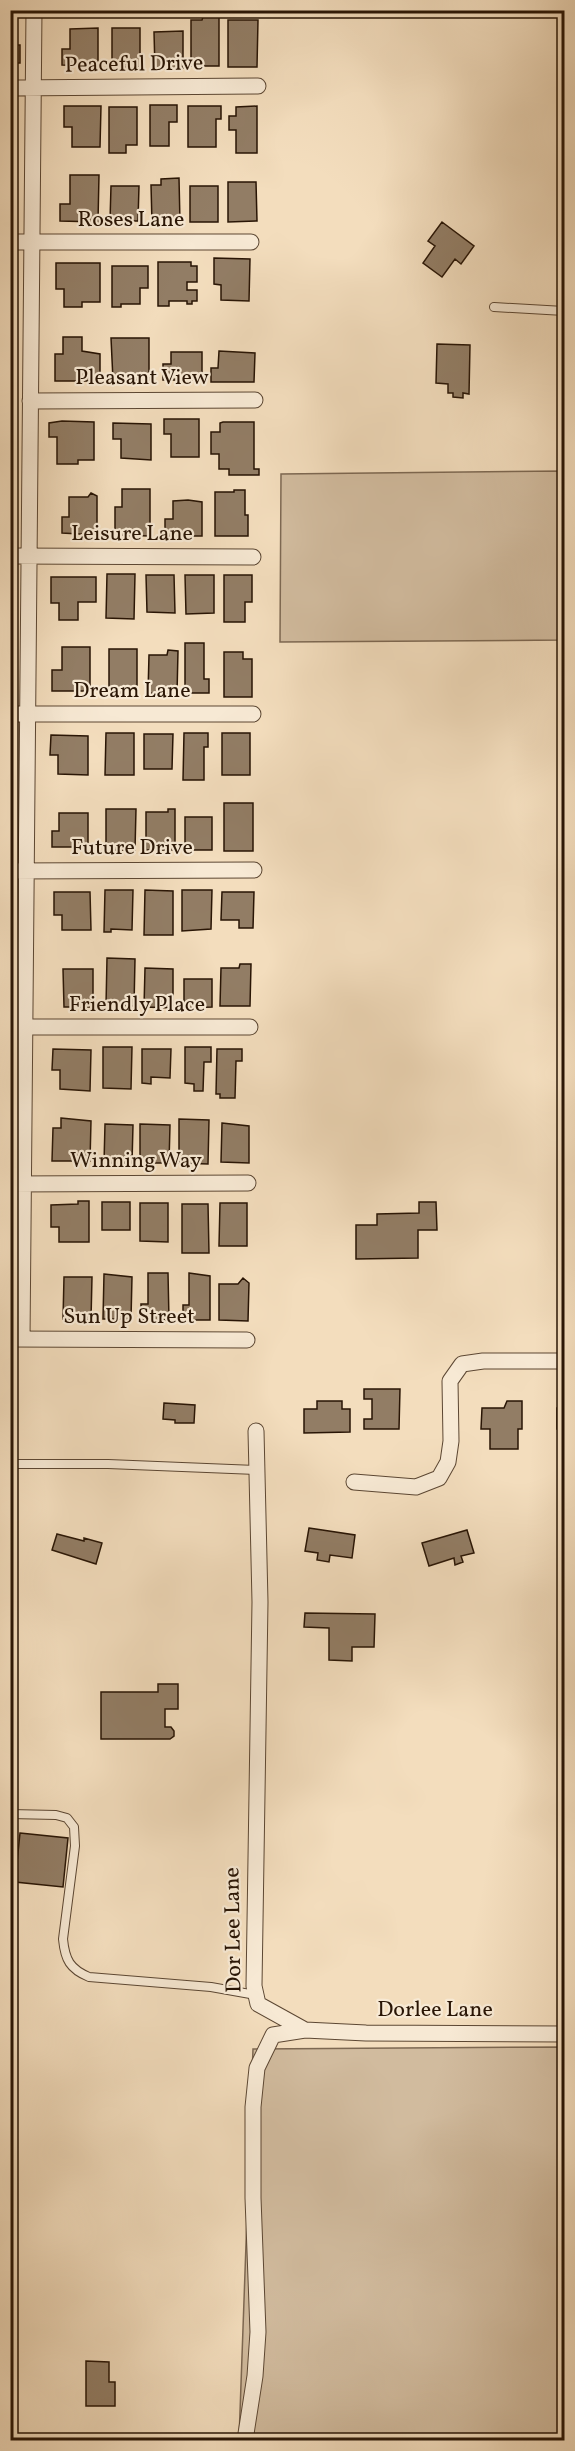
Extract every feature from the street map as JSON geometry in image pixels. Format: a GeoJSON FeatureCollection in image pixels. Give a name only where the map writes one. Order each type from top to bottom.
{"type":"FeatureCollection","features":[{"type":"Feature","properties":{"kind":"street"},"geometry":{"type":"LineString","coordinates":[[16,1339],[18,871],[27,714],[34,10]]}},
{"type":"Feature","properties":{"kind":"street","name":"Peaceful Drive"},"geometry":{"type":"LineString","coordinates":[[10,88],[258,86]]}},
{"type":"Feature","properties":{"kind":"street","name":"Roses Lane"},"geometry":{"type":"LineString","coordinates":[[10,242],[251,242]]}},
{"type":"Feature","properties":{"kind":"street","name":"Pleasant View"},"geometry":{"type":"LineString","coordinates":[[30,401],[255,400]]}},
{"type":"Feature","properties":{"kind":"street","name":"Leisure Lane"},"geometry":{"type":"LineString","coordinates":[[10,556],[253,556]]}},
{"type":"Feature","properties":{"kind":"street","name":"Dream Lane"},"geometry":{"type":"LineString","coordinates":[[10,714],[254,714]]}},
{"type":"Feature","properties":{"kind":"street","name":"Future Drive"},"geometry":{"type":"LineString","coordinates":[[18,871],[254,870]]}},
{"type":"Feature","properties":{"kind":"street","name":"Friendly Place"},"geometry":{"type":"LineString","coordinates":[[18,1028],[250,1027]]}},
{"type":"Feature","properties":{"kind":"street","name":"Winning Way"},"geometry":{"type":"LineString","coordinates":[[17,1184],[248,1183]]}},
{"type":"Feature","properties":{"kind":"street","name":"Sun Up Street"},"geometry":{"type":"LineString","coordinates":[[16,1339],[247,1340]]}},
{"type":"Feature","properties":{"kind":"street"},"geometry":{"type":"LineString","coordinates":[[354,1482],[416,1487],[439,1478],[448,1462],[451,1441],[450,1381],[462,1364],[483,1360],[564,1361]]}},
{"type":"Feature","properties":{"kind":"street","name":"Dor Lee Lane"},"geometry":{"type":"LineString","coordinates":[[256,1431],[260,1602],[254,1966],[256,1995],[258,2004],[305,2030]]}},
{"type":"Feature","properties":{"kind":"street"},"geometry":{"type":"LineString","coordinates":[[245,2440],[255,2376],[258,2332],[253,2198],[253,2107],[257,2068],[273,2035],[305,2030]]}},
{"type":"Feature","properties":{"kind":"street","name":"Dorlee Lane"},"geometry":{"type":"LineString","coordinates":[[305,2030],[366,2033],[564,2034]]}},
{"type":"Feature","properties":{"kind":"lane"},"geometry":{"type":"LineString","coordinates":[[494,307],[564,311]]}},
{"type":"Feature","properties":{"kind":"lane"},"geometry":{"type":"LineString","coordinates":[[10,1464],[108,1464],[257,1470]]}},
{"type":"Feature","properties":{"kind":"lane"},"geometry":{"type":"LineString","coordinates":[[10,1815],[56,1815],[67,1818],[74,1827],[75,1846],[63,1939],[64,1953],[70,1966],[78,1973],[89,1977],[211,1987],[256,1995]]}},
{"type":"Feature","properties":{"kind":"shaded area"},"geometry":{"type":"Polygon","coordinates":[[[564,471],[564,640],[280,642],[281,474],[564,471]]]}},
{"type":"Feature","properties":{"kind":"shaded area"},"geometry":{"type":"Polygon","coordinates":[[[564,2047],[564,2440],[239,2440],[253,2049],[564,2047]]]}},
{"type":"Feature","properties":{"kind":"building"},"geometry":{"type":"Polygon","coordinates":[[[203,17],[219,17],[219,66],[191,66],[191,20],[202,20],[203,17]]]}},
{"type":"Feature","properties":{"kind":"building"},"geometry":{"type":"Polygon","coordinates":[[[228,20],[258,20],[257,67],[228,67],[228,20]]]}},
{"type":"Feature","properties":{"kind":"building"},"geometry":{"type":"Polygon","coordinates":[[[10,26],[13,26],[13,45],[20,45],[20,63],[10,63],[10,26]]]}},
{"type":"Feature","properties":{"kind":"building"},"geometry":{"type":"Polygon","coordinates":[[[98,28],[98,66],[62,65],[62,49],[70,49],[70,29],[98,28]]]}},
{"type":"Feature","properties":{"kind":"building"},"geometry":{"type":"Polygon","coordinates":[[[112,28],[140,28],[140,67],[112,67],[112,28]]]}},
{"type":"Feature","properties":{"kind":"building"},"geometry":{"type":"Polygon","coordinates":[[[183,31],[183,68],[155,69],[154,32],[183,31]]]}},
{"type":"Feature","properties":{"kind":"building"},"geometry":{"type":"Polygon","coordinates":[[[150,105],[177,105],[177,122],[169,122],[169,146],[150,146],[150,105]]]}},
{"type":"Feature","properties":{"kind":"building"},"geometry":{"type":"Polygon","coordinates":[[[64,106],[101,106],[100,147],[72,147],[72,127],[64,127],[64,106]]]}},
{"type":"Feature","properties":{"kind":"building"},"geometry":{"type":"Polygon","coordinates":[[[188,106],[221,106],[221,119],[216,119],[216,147],[188,147],[188,106]]]}},
{"type":"Feature","properties":{"kind":"building"},"geometry":{"type":"Polygon","coordinates":[[[257,106],[257,153],[236,153],[236,130],[229,130],[229,116],[236,116],[236,107],[257,106]]]}},
{"type":"Feature","properties":{"kind":"building"},"geometry":{"type":"Polygon","coordinates":[[[10,107],[14,107],[14,146],[10,146],[10,107]]]}},
{"type":"Feature","properties":{"kind":"building"},"geometry":{"type":"Polygon","coordinates":[[[109,107],[137,107],[137,145],[126,145],[126,153],[109,153],[109,107]]]}},
{"type":"Feature","properties":{"kind":"building"},"geometry":{"type":"Polygon","coordinates":[[[70,175],[99,175],[98,222],[60,221],[60,204],[70,204],[70,175]]]}},
{"type":"Feature","properties":{"kind":"building"},"geometry":{"type":"Polygon","coordinates":[[[10,178],[15,178],[15,221],[11,222],[10,178]]]}},
{"type":"Feature","properties":{"kind":"building"},"geometry":{"type":"Polygon","coordinates":[[[179,178],[180,223],[152,223],[151,185],[161,185],[161,179],[179,178]]]}},
{"type":"Feature","properties":{"kind":"building"},"geometry":{"type":"Polygon","coordinates":[[[228,182],[256,182],[257,221],[228,222],[228,182]]]}},
{"type":"Feature","properties":{"kind":"building"},"geometry":{"type":"Polygon","coordinates":[[[111,186],[139,186],[138,221],[110,221],[111,186]]]}},
{"type":"Feature","properties":{"kind":"building"},"geometry":{"type":"Polygon","coordinates":[[[190,186],[218,186],[218,222],[190,222],[190,186]]]}},
{"type":"Feature","properties":{"kind":"building"},"geometry":{"type":"Polygon","coordinates":[[[442,222],[474,246],[461,264],[455,259],[442,277],[423,263],[435,246],[428,241],[442,222]]]}},
{"type":"Feature","properties":{"kind":"building"},"geometry":{"type":"Polygon","coordinates":[[[214,258],[250,259],[249,301],[221,300],[221,285],[214,284],[214,258]]]}},
{"type":"Feature","properties":{"kind":"building"},"geometry":{"type":"Polygon","coordinates":[[[158,262],[191,262],[191,266],[197,266],[197,282],[187,282],[187,290],[197,290],[197,301],[187,304],[187,301],[169,301],[169,306],[158,306],[158,262]]]}},
{"type":"Feature","properties":{"kind":"building"},"geometry":{"type":"Polygon","coordinates":[[[56,263],[100,263],[100,302],[82,302],[82,307],[64,307],[64,289],[56,289],[56,263]]]}},
{"type":"Feature","properties":{"kind":"building"},"geometry":{"type":"Polygon","coordinates":[[[112,266],[148,266],[148,288],[140,288],[140,304],[121,304],[121,307],[112,307],[112,266]]]}},
{"type":"Feature","properties":{"kind":"building"},"geometry":{"type":"Polygon","coordinates":[[[63,337],[82,337],[82,351],[100,354],[100,381],[55,381],[55,354],[63,354],[63,337]]]}},
{"type":"Feature","properties":{"kind":"building"},"geometry":{"type":"Polygon","coordinates":[[[111,338],[149,338],[149,380],[113,380],[111,338]]]}},
{"type":"Feature","properties":{"kind":"building"},"geometry":{"type":"Polygon","coordinates":[[[437,344],[470,345],[469,394],[463,393],[463,398],[453,397],[453,393],[448,393],[448,384],[436,383],[437,344]]]}},
{"type":"Feature","properties":{"kind":"building"},"geometry":{"type":"Polygon","coordinates":[[[219,351],[255,353],[254,382],[211,382],[211,368],[218,368],[219,351]]]}},
{"type":"Feature","properties":{"kind":"building"},"geometry":{"type":"Polygon","coordinates":[[[171,352],[202,352],[202,380],[163,380],[163,364],[171,364],[171,352]]]}},
{"type":"Feature","properties":{"kind":"building"},"geometry":{"type":"Polygon","coordinates":[[[164,419],[199,419],[199,457],[171,457],[171,434],[164,434],[164,419]]]}},
{"type":"Feature","properties":{"kind":"building"},"geometry":{"type":"Polygon","coordinates":[[[94,422],[94,460],[78,460],[78,464],[57,464],[57,437],[49,437],[49,423],[94,422]]]}},
{"type":"Feature","properties":{"kind":"building"},"geometry":{"type":"Polygon","coordinates":[[[254,422],[254,469],[259,469],[259,475],[229,475],[229,469],[219,469],[219,454],[211,454],[211,432],[220,432],[220,423],[254,422]]]}},
{"type":"Feature","properties":{"kind":"building"},"geometry":{"type":"Polygon","coordinates":[[[113,423],[151,424],[151,460],[121,458],[121,439],[113,439],[113,423]]]}},
{"type":"Feature","properties":{"kind":"building"},"geometry":{"type":"Polygon","coordinates":[[[122,489],[150,489],[150,536],[115,535],[115,507],[122,507],[122,489]]]}},
{"type":"Feature","properties":{"kind":"building"},"geometry":{"type":"Polygon","coordinates":[[[234,490],[245,490],[248,536],[215,536],[215,492],[234,492],[234,490]]]}},
{"type":"Feature","properties":{"kind":"building"},"geometry":{"type":"Polygon","coordinates":[[[91,493],[97,496],[97,535],[62,533],[62,517],[69,517],[69,497],[88,497],[91,493]]]}},
{"type":"Feature","properties":{"kind":"building"},"geometry":{"type":"Polygon","coordinates":[[[173,501],[202,502],[202,536],[165,536],[165,519],[173,519],[173,501]]]}},
{"type":"Feature","properties":{"kind":"building"},"geometry":{"type":"Polygon","coordinates":[[[10,574],[12,574],[12,619],[10,619],[10,574]]]}},
{"type":"Feature","properties":{"kind":"building"},"geometry":{"type":"Polygon","coordinates":[[[107,574],[135,574],[134,619],[106,618],[107,574]]]}},
{"type":"Feature","properties":{"kind":"building"},"geometry":{"type":"Polygon","coordinates":[[[146,575],[174,575],[175,613],[147,612],[146,575]]]}},
{"type":"Feature","properties":{"kind":"building"},"geometry":{"type":"Polygon","coordinates":[[[185,575],[214,575],[214,613],[186,614],[185,575]]]}},
{"type":"Feature","properties":{"kind":"building"},"geometry":{"type":"Polygon","coordinates":[[[224,575],[252,575],[252,602],[245,602],[245,622],[224,622],[224,575]]]}},
{"type":"Feature","properties":{"kind":"building"},"geometry":{"type":"Polygon","coordinates":[[[51,577],[96,577],[96,602],[78,602],[78,620],[59,620],[59,603],[51,603],[51,577]]]}},
{"type":"Feature","properties":{"kind":"building"},"geometry":{"type":"Polygon","coordinates":[[[185,643],[204,643],[204,679],[209,679],[209,693],[185,693],[185,643]]]}},
{"type":"Feature","properties":{"kind":"building"},"geometry":{"type":"Polygon","coordinates":[[[62,647],[90,647],[90,691],[52,691],[52,670],[62,670],[62,647]]]}},
{"type":"Feature","properties":{"kind":"building"},"geometry":{"type":"Polygon","coordinates":[[[109,649],[137,649],[137,693],[109,693],[109,649]]]}},
{"type":"Feature","properties":{"kind":"building"},"geometry":{"type":"Polygon","coordinates":[[[168,650],[178,651],[177,694],[148,693],[149,655],[167,655],[168,650]]]}},
{"type":"Feature","properties":{"kind":"building"},"geometry":{"type":"Polygon","coordinates":[[[224,652],[243,652],[243,659],[252,659],[252,697],[224,697],[224,652]]]}},
{"type":"Feature","properties":{"kind":"building"},"geometry":{"type":"Polygon","coordinates":[[[106,733],[134,733],[134,775],[105,775],[106,733]]]}},
{"type":"Feature","properties":{"kind":"building"},"geometry":{"type":"Polygon","coordinates":[[[184,733],[208,733],[208,747],[204,747],[204,780],[183,780],[184,733]]]}},
{"type":"Feature","properties":{"kind":"building"},"geometry":{"type":"Polygon","coordinates":[[[222,733],[250,733],[250,775],[222,775],[222,733]]]}},
{"type":"Feature","properties":{"kind":"building"},"geometry":{"type":"Polygon","coordinates":[[[144,734],[173,734],[172,769],[144,769],[144,734]]]}},
{"type":"Feature","properties":{"kind":"building"},"geometry":{"type":"Polygon","coordinates":[[[51,735],[88,736],[88,775],[58,774],[58,755],[50,755],[51,735]]]}},
{"type":"Feature","properties":{"kind":"building"},"geometry":{"type":"Polygon","coordinates":[[[224,803],[253,803],[253,851],[224,851],[224,803]]]}},
{"type":"Feature","properties":{"kind":"building"},"geometry":{"type":"Polygon","coordinates":[[[106,809],[136,809],[135,850],[106,850],[106,809]]]}},
{"type":"Feature","properties":{"kind":"building"},"geometry":{"type":"Polygon","coordinates":[[[168,809],[175,809],[175,850],[146,850],[146,812],[168,812],[168,809]]]}},
{"type":"Feature","properties":{"kind":"building"},"geometry":{"type":"Polygon","coordinates":[[[59,813],[88,813],[88,847],[52,847],[52,831],[59,831],[59,813]]]}},
{"type":"Feature","properties":{"kind":"building"},"geometry":{"type":"Polygon","coordinates":[[[185,817],[212,817],[212,850],[185,850],[185,817]]]}},
{"type":"Feature","properties":{"kind":"building"},"geometry":{"type":"Polygon","coordinates":[[[105,890],[133,890],[132,930],[111,929],[111,932],[104,932],[105,890]]]}},
{"type":"Feature","properties":{"kind":"building"},"geometry":{"type":"Polygon","coordinates":[[[145,890],[173,891],[173,935],[144,935],[145,890]]]}},
{"type":"Feature","properties":{"kind":"building"},"geometry":{"type":"Polygon","coordinates":[[[182,890],[212,890],[211,929],[182,931],[182,890]]]}},
{"type":"Feature","properties":{"kind":"building"},"geometry":{"type":"Polygon","coordinates":[[[54,892],[90,892],[91,930],[62,930],[62,915],[54,915],[54,892]]]}},
{"type":"Feature","properties":{"kind":"building"},"geometry":{"type":"Polygon","coordinates":[[[222,892],[254,892],[253,928],[239,928],[239,920],[221,920],[222,892]]]}},
{"type":"Feature","properties":{"kind":"building"},"geometry":{"type":"Polygon","coordinates":[[[107,958],[135,959],[134,1006],[106,1005],[107,958]]]}},
{"type":"Feature","properties":{"kind":"building"},"geometry":{"type":"Polygon","coordinates":[[[240,964],[251,964],[250,1006],[220,1006],[221,968],[239,968],[240,964]]]}},
{"type":"Feature","properties":{"kind":"building"},"geometry":{"type":"Polygon","coordinates":[[[145,968],[173,969],[173,1008],[144,1007],[145,968]]]}},
{"type":"Feature","properties":{"kind":"building"},"geometry":{"type":"Polygon","coordinates":[[[63,969],[93,969],[93,1007],[64,1007],[63,969]]]}},
{"type":"Feature","properties":{"kind":"building"},"geometry":{"type":"Polygon","coordinates":[[[184,979],[212,979],[212,1007],[184,1008],[184,979]]]}},
{"type":"Feature","properties":{"kind":"building"},"geometry":{"type":"Polygon","coordinates":[[[103,1047],[132,1047],[131,1089],[103,1088],[103,1047]]]}},
{"type":"Feature","properties":{"kind":"building"},"geometry":{"type":"Polygon","coordinates":[[[185,1047],[211,1047],[211,1062],[204,1062],[203,1091],[194,1091],[194,1084],[185,1083],[185,1047]]]}},
{"type":"Feature","properties":{"kind":"building"},"geometry":{"type":"Polygon","coordinates":[[[53,1049],[91,1050],[90,1091],[60,1089],[60,1070],[52,1070],[53,1049]]]}},
{"type":"Feature","properties":{"kind":"building"},"geometry":{"type":"Polygon","coordinates":[[[142,1049],[171,1049],[170,1078],[151,1077],[151,1084],[142,1083],[142,1049]]]}},
{"type":"Feature","properties":{"kind":"building"},"geometry":{"type":"Polygon","coordinates":[[[217,1049],[242,1049],[242,1061],[236,1061],[235,1098],[220,1098],[220,1094],[216,1094],[217,1049]]]}},
{"type":"Feature","properties":{"kind":"building"},"geometry":{"type":"Polygon","coordinates":[[[61,1118],[91,1121],[90,1161],[52,1161],[53,1128],[61,1128],[61,1118]]]}},
{"type":"Feature","properties":{"kind":"building"},"geometry":{"type":"Polygon","coordinates":[[[179,1119],[209,1120],[208,1164],[179,1163],[179,1119]]]}},
{"type":"Feature","properties":{"kind":"building"},"geometry":{"type":"Polygon","coordinates":[[[222,1123],[249,1126],[249,1163],[221,1162],[222,1123]]]}},
{"type":"Feature","properties":{"kind":"building"},"geometry":{"type":"Polygon","coordinates":[[[105,1124],[133,1125],[132,1163],[104,1163],[105,1124]]]}},
{"type":"Feature","properties":{"kind":"building"},"geometry":{"type":"Polygon","coordinates":[[[140,1124],[170,1125],[169,1163],[140,1163],[140,1124]]]}},
{"type":"Feature","properties":{"kind":"building"},"geometry":{"type":"Polygon","coordinates":[[[78,1201],[89,1201],[89,1242],[59,1242],[59,1227],[51,1227],[51,1205],[78,1204],[78,1201]]]}},
{"type":"Feature","properties":{"kind":"building"},"geometry":{"type":"Polygon","coordinates":[[[102,1202],[130,1202],[130,1230],[102,1230],[102,1202]]]}},
{"type":"Feature","properties":{"kind":"building"},"geometry":{"type":"Polygon","coordinates":[[[419,1202],[436,1202],[437,1230],[418,1230],[418,1258],[356,1259],[356,1225],[377,1225],[377,1214],[419,1213],[419,1202]]]}},
{"type":"Feature","properties":{"kind":"building"},"geometry":{"type":"Polygon","coordinates":[[[140,1203],[168,1203],[168,1242],[140,1241],[140,1203]]]}},
{"type":"Feature","properties":{"kind":"building"},"geometry":{"type":"Polygon","coordinates":[[[220,1203],[247,1203],[247,1246],[219,1246],[220,1203]]]}},
{"type":"Feature","properties":{"kind":"building"},"geometry":{"type":"Polygon","coordinates":[[[182,1204],[208,1204],[209,1253],[182,1253],[182,1204]]]}},
{"type":"Feature","properties":{"kind":"building"},"geometry":{"type":"Polygon","coordinates":[[[148,1273],[168,1273],[169,1320],[141,1320],[141,1304],[148,1304],[148,1273]]]}},
{"type":"Feature","properties":{"kind":"building"},"geometry":{"type":"Polygon","coordinates":[[[189,1273],[210,1276],[210,1320],[183,1320],[183,1305],[189,1305],[189,1273]]]}},
{"type":"Feature","properties":{"kind":"building"},"geometry":{"type":"Polygon","coordinates":[[[104,1274],[132,1277],[131,1319],[103,1319],[104,1274]]]}},
{"type":"Feature","properties":{"kind":"building"},"geometry":{"type":"Polygon","coordinates":[[[64,1277],[92,1277],[91,1320],[63,1319],[64,1277]]]}},
{"type":"Feature","properties":{"kind":"building"},"geometry":{"type":"Polygon","coordinates":[[[243,1278],[249,1283],[248,1321],[219,1320],[219,1284],[238,1284],[243,1278]]]}},
{"type":"Feature","properties":{"kind":"building"},"geometry":{"type":"Polygon","coordinates":[[[364,1389],[400,1389],[399,1429],[364,1429],[364,1419],[372,1419],[372,1399],[364,1399],[364,1389]]]}},
{"type":"Feature","properties":{"kind":"building"},"geometry":{"type":"Polygon","coordinates":[[[317,1401],[342,1401],[342,1409],[350,1409],[350,1432],[304,1433],[304,1409],[317,1409],[317,1401]]]}},
{"type":"Feature","properties":{"kind":"building"},"geometry":{"type":"Polygon","coordinates":[[[507,1401],[522,1401],[522,1429],[518,1429],[518,1449],[490,1449],[490,1429],[481,1429],[482,1408],[504,1408],[507,1401]]]}},
{"type":"Feature","properties":{"kind":"building"},"geometry":{"type":"Polygon","coordinates":[[[164,1403],[195,1405],[194,1423],[175,1423],[175,1420],[163,1419],[164,1403]]]}},
{"type":"Feature","properties":{"kind":"building"},"geometry":{"type":"Polygon","coordinates":[[[557,1408],[564,1408],[564,1430],[557,1429],[557,1408]]]}},
{"type":"Feature","properties":{"kind":"building"},"geometry":{"type":"Polygon","coordinates":[[[309,1528],[355,1535],[352,1558],[330,1555],[329,1562],[317,1560],[318,1553],[305,1551],[309,1528]]]}},
{"type":"Feature","properties":{"kind":"building"},"geometry":{"type":"Polygon","coordinates":[[[467,1530],[474,1553],[461,1556],[463,1562],[455,1565],[454,1558],[429,1566],[422,1543],[467,1530]]]}},
{"type":"Feature","properties":{"kind":"building"},"geometry":{"type":"Polygon","coordinates":[[[57,1534],[102,1543],[96,1564],[52,1550],[57,1534]]]}},
{"type":"Feature","properties":{"kind":"building"},"geometry":{"type":"Polygon","coordinates":[[[305,1613],[375,1614],[374,1647],[352,1647],[352,1661],[329,1660],[329,1628],[304,1627],[305,1613]]]}},
{"type":"Feature","properties":{"kind":"building"},"geometry":{"type":"Polygon","coordinates":[[[158,1684],[178,1684],[178,1709],[165,1709],[165,1727],[171,1727],[174,1736],[170,1739],[101,1739],[101,1692],[158,1692],[158,1684]]]}},
{"type":"Feature","properties":{"kind":"building"},"geometry":{"type":"Polygon","coordinates":[[[20,1833],[68,1838],[63,1887],[15,1882],[20,1833]]]}},
{"type":"Feature","properties":{"kind":"building"},"geometry":{"type":"Polygon","coordinates":[[[86,2361],[109,2362],[109,2382],[115,2382],[115,2406],[86,2406],[86,2361]]]}}]}
